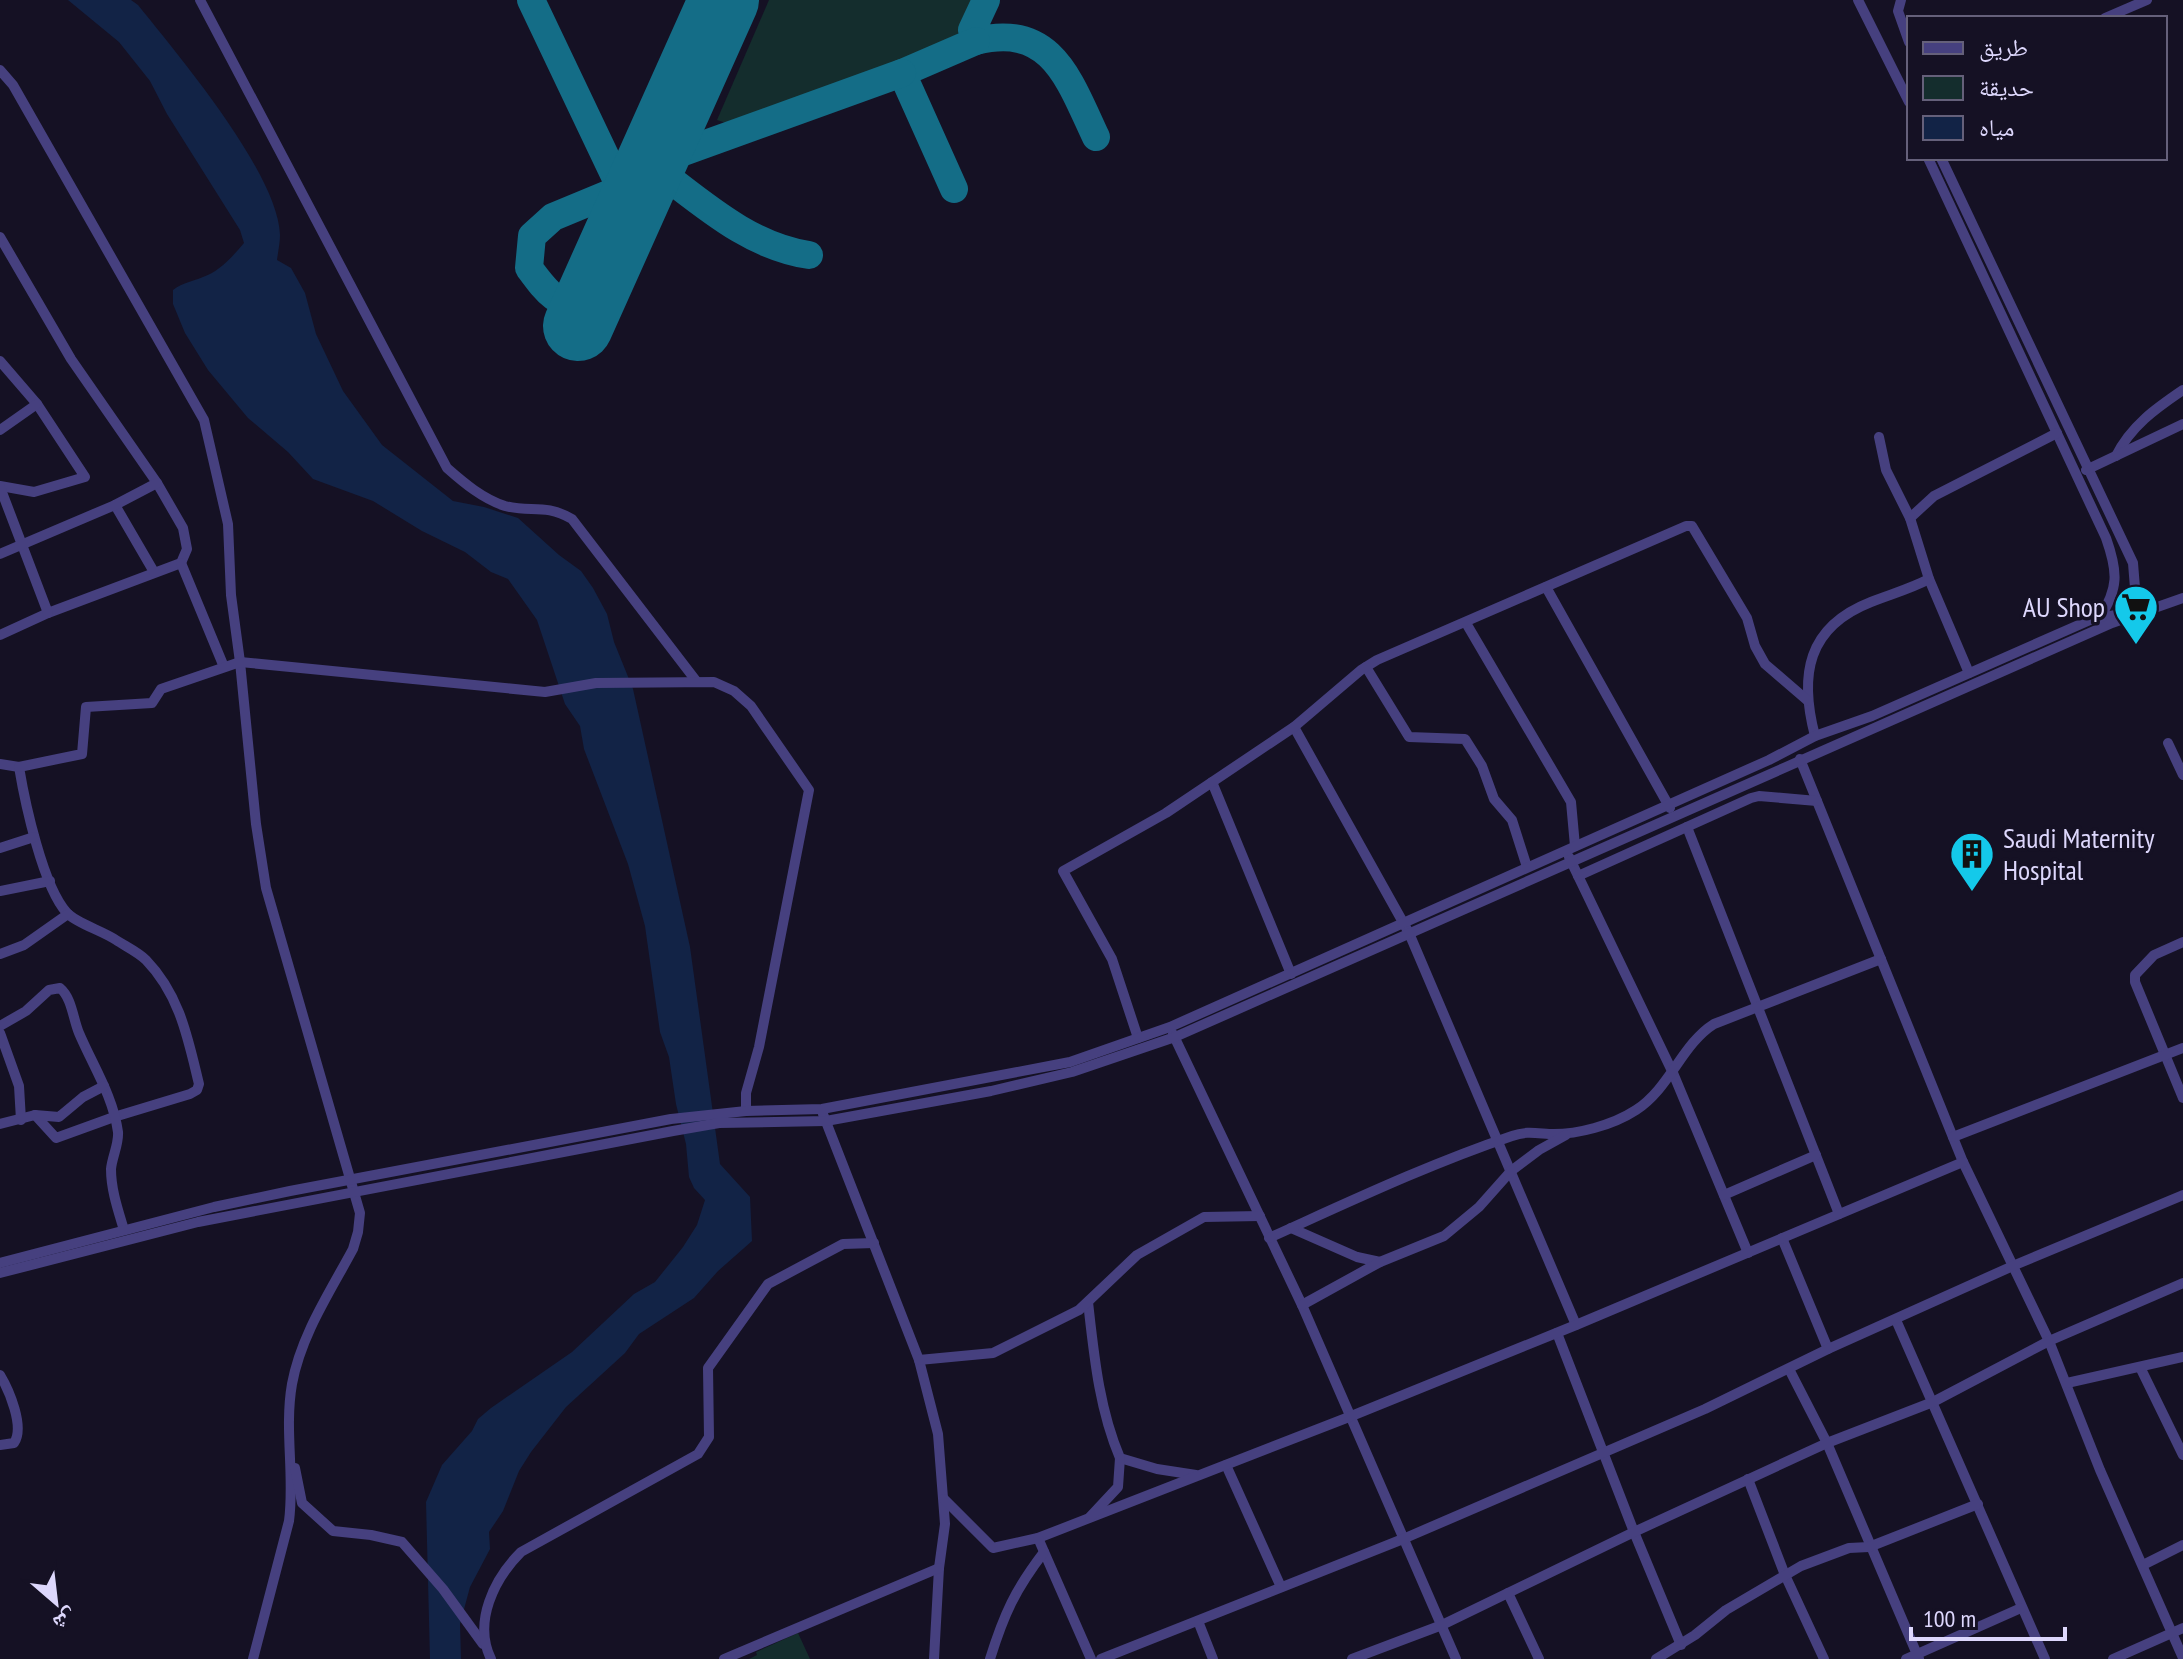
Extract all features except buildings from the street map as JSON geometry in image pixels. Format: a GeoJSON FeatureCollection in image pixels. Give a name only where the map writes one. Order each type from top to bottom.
{"type":"FeatureCollection","features":[{"type":"Feature","properties":{"kind":"street"},"geometry":{"type":"LineString","coordinates":[[200,0],[447,468],[467,486],[506,506],[556,510],[572,519],[697,682]]}},
{"type":"Feature","properties":{"kind":"street"},"geometry":{"type":"LineString","coordinates":[[1858,0],[1907,98]]}},
{"type":"Feature","properties":{"kind":"street"},"geometry":{"type":"LineString","coordinates":[[1901,0],[1898,11],[1907,36]]}},
{"type":"Feature","properties":{"kind":"street"},"geometry":{"type":"LineString","coordinates":[[2110,16],[2147,0]]}},
{"type":"Feature","properties":{"kind":"street"},"geometry":{"type":"LineString","coordinates":[[0,70],[13,85],[204,420],[228,524],[231,595],[266,888],[360,1213],[353,1249],[302,1343],[292,1385],[288,1436],[289,1521],[253,1659]]}},
{"type":"Feature","properties":{"kind":"street"},"geometry":{"type":"LineString","coordinates":[[1929,160],[2106,538],[2116,581],[2110,603],[2094,631]]}},
{"type":"Feature","properties":{"kind":"street"},"geometry":{"type":"LineString","coordinates":[[1942,160],[2133,563],[2135,588],[2112,623]]}},
{"type":"Feature","properties":{"kind":"street"},"geometry":{"type":"LineString","coordinates":[[0,237],[71,359],[157,483],[183,528],[187,549],[181,563],[224,667]]}},
{"type":"Feature","properties":{"kind":"street"},"geometry":{"type":"LineString","coordinates":[[0,361],[37,404],[85,477],[34,492],[0,486],[48,613]]}},
{"type":"Feature","properties":{"kind":"street"},"geometry":{"type":"LineString","coordinates":[[2116,456],[2126,435],[2183,390]]}},
{"type":"Feature","properties":{"kind":"street"},"geometry":{"type":"LineString","coordinates":[[0,430],[37,404]]}},
{"type":"Feature","properties":{"kind":"street"},"geometry":{"type":"LineString","coordinates":[[2077,475],[2183,424]]}},
{"type":"Feature","properties":{"kind":"street"},"geometry":{"type":"LineString","coordinates":[[1910,518],[1934,496],[2057,433]]}},
{"type":"Feature","properties":{"kind":"street"},"geometry":{"type":"LineString","coordinates":[[1879,437],[1886,470],[1910,518],[1929,579],[1969,673]]}},
{"type":"Feature","properties":{"kind":"street"},"geometry":{"type":"LineString","coordinates":[[0,554],[115,505],[157,483]]}},
{"type":"Feature","properties":{"kind":"street"},"geometry":{"type":"LineString","coordinates":[[115,505],[154,572]]}},
{"type":"Feature","properties":{"kind":"street"},"geometry":{"type":"LineString","coordinates":[[1138,1038],[1112,959],[1063,871],[1166,813],[1294,727],[1366,667],[1692,526],[1747,618],[1755,646],[1765,664],[1808,701]]}},
{"type":"Feature","properties":{"kind":"street"},"geometry":{"type":"LineString","coordinates":[[0,635],[48,613],[181,563]]}},
{"type":"Feature","properties":{"kind":"street"},"geometry":{"type":"LineString","coordinates":[[1815,736],[1808,701],[1811,659],[1817,643],[1832,625],[1859,607],[1905,592],[1929,579]]}},
{"type":"Feature","properties":{"kind":"street"},"geometry":{"type":"LineString","coordinates":[[1546,587],[1672,815]]}},
{"type":"Feature","properties":{"kind":"street"},"geometry":{"type":"LineString","coordinates":[[0,1263],[214,1207],[351,1181],[718,1119],[826,1121],[991,1091],[1072,1072],[1172,1032],[1407,928],[1815,736],[1874,721],[2112,623],[2183,598]]}},
{"type":"Feature","properties":{"kind":"street"},"geometry":{"type":"LineString","coordinates":[[718,1119],[746,1111],[822,1109],[987,1080],[1070,1062],[1138,1038],[1172,1032],[1291,974],[1407,928],[1527,867],[1629,835],[1800,759],[1969,673],[2047,638],[2100,618],[2140,612]]}},
{"type":"Feature","properties":{"kind":"street"},"geometry":{"type":"LineString","coordinates":[[1466,623],[1571,802],[1570,852],[1578,876],[1673,1073],[1748,1253]]}},
{"type":"Feature","properties":{"kind":"street"},"geometry":{"type":"LineString","coordinates":[[2047,638],[2052,649]]}},
{"type":"Feature","properties":{"kind":"street"},"geometry":{"type":"LineString","coordinates":[[0,764],[19,767],[82,754],[86,707],[152,703],[161,689],[240,662],[545,692],[596,683],[697,682],[714,682],[734,691],[751,706],[809,790],[759,1047],[746,1093],[746,1111]]}},
{"type":"Feature","properties":{"kind":"street"},"geometry":{"type":"LineString","coordinates":[[1366,667],[1409,737],[1465,739],[1482,766],[1494,799],[1512,820],[1527,867]]}},
{"type":"Feature","properties":{"kind":"street"},"geometry":{"type":"LineString","coordinates":[[1294,727],[1407,928],[1576,1325]]}},
{"type":"Feature","properties":{"kind":"street"},"geometry":{"type":"LineString","coordinates":[[2168,743],[2183,775]]}},
{"type":"Feature","properties":{"kind":"street"},"geometry":{"type":"LineString","coordinates":[[1800,759],[1963,1162],[2049,1341],[2100,1470],[2143,1565],[2178,1630],[2183,1658]]}},
{"type":"Feature","properties":{"kind":"street"},"geometry":{"type":"LineString","coordinates":[[19,767],[34,837],[50,881],[68,914],[146,959],[177,1004],[199,1084],[197,1090],[56,1138],[35,1115]]}},
{"type":"Feature","properties":{"kind":"street"},"geometry":{"type":"LineString","coordinates":[[1212,782],[1291,974]]}},
{"type":"Feature","properties":{"kind":"street"},"geometry":{"type":"LineString","coordinates":[[1578,876],[1759,796],[1817,801]]}},
{"type":"Feature","properties":{"kind":"street"},"geometry":{"type":"LineString","coordinates":[[1702,803],[1710,817]]}},
{"type":"Feature","properties":{"kind":"street"},"geometry":{"type":"LineString","coordinates":[[1687,827],[1839,1214]]}},
{"type":"Feature","properties":{"kind":"street"},"geometry":{"type":"LineString","coordinates":[[1629,835],[1636,849]]}},
{"type":"Feature","properties":{"kind":"street"},"geometry":{"type":"LineString","coordinates":[[0,848],[34,837]]}},
{"type":"Feature","properties":{"kind":"street"},"geometry":{"type":"LineString","coordinates":[[0,891],[50,881]]}},
{"type":"Feature","properties":{"kind":"street"},"geometry":{"type":"LineString","coordinates":[[0,954],[24,945],[68,914]]}},
{"type":"Feature","properties":{"kind":"street"},"geometry":{"type":"LineString","coordinates":[[2183,942],[2154,955],[2135,975],[2135,982],[2183,1098]]}},
{"type":"Feature","properties":{"kind":"street"},"geometry":{"type":"LineString","coordinates":[[1269,1238],[1380,1188],[1522,1133],[1572,1132],[1611,1122],[1635,1111],[1656,1095],[1706,1029],[1881,959]]}},
{"type":"Feature","properties":{"kind":"street"},"geometry":{"type":"LineString","coordinates":[[0,1026],[26,1011],[49,990],[60,988],[66,994],[80,1036],[104,1086],[119,1136],[111,1165],[112,1190],[124,1230]]}},
{"type":"Feature","properties":{"kind":"street"},"geometry":{"type":"LineString","coordinates":[[1172,1032],[1302,1305],[1456,1659]]}},
{"type":"Feature","properties":{"kind":"street"},"geometry":{"type":"LineString","coordinates":[[0,1033],[19,1086],[21,1120]]}},
{"type":"Feature","properties":{"kind":"street"},"geometry":{"type":"LineString","coordinates":[[1953,1137],[2183,1048]]}},
{"type":"Feature","properties":{"kind":"street"},"geometry":{"type":"LineString","coordinates":[[0,1124],[35,1115],[59,1117],[83,1097],[104,1086]]}},
{"type":"Feature","properties":{"kind":"street"},"geometry":{"type":"LineString","coordinates":[[822,1109],[919,1360],[938,1434],[945,1524],[939,1568],[934,1659]]}},
{"type":"Feature","properties":{"kind":"street"},"geometry":{"type":"LineString","coordinates":[[0,1273],[198,1222],[355,1193],[672,1125]]}},
{"type":"Feature","properties":{"kind":"street"},"geometry":{"type":"LineString","coordinates":[[1302,1305],[1380,1262],[1444,1236],[1473,1213],[1511,1171],[1539,1150],[1572,1132]]}},
{"type":"Feature","properties":{"kind":"street"},"geometry":{"type":"LineString","coordinates":[[1724,1195],[1816,1155]]}},
{"type":"Feature","properties":{"kind":"street"},"geometry":{"type":"LineString","coordinates":[[944,1499],[993,1548],[1038,1538],[1557,1333],[1963,1162]]}},
{"type":"Feature","properties":{"kind":"street"},"geometry":{"type":"LineString","coordinates":[[1101,1659],[1403,1539],[1705,1409],[1828,1349],[2015,1265],[2183,1195]]}},
{"type":"Feature","properties":{"kind":"street"},"geometry":{"type":"LineString","coordinates":[[919,1360],[993,1353],[1079,1310],[1137,1255],[1204,1217],[1260,1216]]}},
{"type":"Feature","properties":{"kind":"street"},"geometry":{"type":"LineString","coordinates":[[1291,1228],[1357,1257],[1380,1262]]}},
{"type":"Feature","properties":{"kind":"street"},"geometry":{"type":"LineString","coordinates":[[1782,1238],[1828,1349]]}},
{"type":"Feature","properties":{"kind":"street"},"geometry":{"type":"LineString","coordinates":[[483,1644],[489,1595],[505,1568],[521,1552],[698,1454],[709,1437],[708,1368],[768,1284],[843,1244],[874,1243]]}},
{"type":"Feature","properties":{"kind":"street"},"geometry":{"type":"LineString","coordinates":[[1352,1659],[1367,1656],[1442,1625],[1748,1479],[1827,1443],[1933,1402],[2049,1341],[2183,1283]]}},
{"type":"Feature","properties":{"kind":"street"},"geometry":{"type":"LineString","coordinates":[[1087,1519],[1118,1487],[1120,1458],[1108,1431],[1088,1302]]}},
{"type":"Feature","properties":{"kind":"street"},"geometry":{"type":"LineString","coordinates":[[1896,1320],[2045,1659]]}},
{"type":"Feature","properties":{"kind":"street"},"geometry":{"type":"LineString","coordinates":[[1557,1333],[1681,1645]]}},
{"type":"Feature","properties":{"kind":"street"},"geometry":{"type":"LineString","coordinates":[[2067,1383],[2183,1357]]}},
{"type":"Feature","properties":{"kind":"street"},"geometry":{"type":"LineString","coordinates":[[2140,1367],[2183,1455]]}},
{"type":"Feature","properties":{"kind":"street"},"geometry":{"type":"LineString","coordinates":[[1789,1369],[1827,1443],[1914,1657],[2021,1608]]}},
{"type":"Feature","properties":{"kind":"street"},"geometry":{"type":"LineString","coordinates":[[0,1375],[11,1393],[18,1435],[14,1443],[0,1445]]}},
{"type":"Feature","properties":{"kind":"street"},"geometry":{"type":"LineString","coordinates":[[288,1436],[302,1503],[333,1531],[402,1542],[443,1589],[491,1659]]}},
{"type":"Feature","properties":{"kind":"street"},"geometry":{"type":"LineString","coordinates":[[1120,1458],[1157,1469],[1199,1476]]}},
{"type":"Feature","properties":{"kind":"street"},"geometry":{"type":"LineString","coordinates":[[1226,1465],[1281,1587]]}},
{"type":"Feature","properties":{"kind":"street"},"geometry":{"type":"LineString","coordinates":[[1748,1479],[1785,1575],[1824,1659]]}},
{"type":"Feature","properties":{"kind":"street"},"geometry":{"type":"LineString","coordinates":[[1656,1659],[1681,1645],[1726,1610],[1785,1575],[1849,1548],[1869,1547],[1978,1504]]}},
{"type":"Feature","properties":{"kind":"street"},"geometry":{"type":"LineString","coordinates":[[1038,1538],[1091,1659]]}},
{"type":"Feature","properties":{"kind":"street"},"geometry":{"type":"LineString","coordinates":[[2143,1565],[2183,1545]]}},
{"type":"Feature","properties":{"kind":"street"},"geometry":{"type":"LineString","coordinates":[[990,1659],[1005,1612],[1026,1575],[1044,1552]]}},
{"type":"Feature","properties":{"kind":"street"},"geometry":{"type":"LineString","coordinates":[[724,1659],[939,1568]]}},
{"type":"Feature","properties":{"kind":"street"},"geometry":{"type":"LineString","coordinates":[[1508,1593],[1539,1659]]}},
{"type":"Feature","properties":{"kind":"street"},"geometry":{"type":"LineString","coordinates":[[1198,1621],[1213,1659]]}},
{"type":"Feature","properties":{"kind":"street"},"geometry":{"type":"LineString","coordinates":[[2113,1659],[2178,1630]]}},
{"type":"Feature","properties":{"kind":"green space"},"geometry":{"type":"Polygon","coordinates":[[[769,0],[977,0],[955,39],[739,122],[717,120],[769,0]]]}},
{"type":"Feature","properties":{"kind":"green space"},"geometry":{"type":"Polygon","coordinates":[[[798,1633],[810,1659],[749,1659],[757,1655],[756,1652],[798,1633]]]}},
{"type":"Feature","properties":{"kind":"water"},"geometry":{"type":"Polygon","coordinates":[[[68,0],[131,0],[138,5],[223,116],[263,180],[275,209],[280,235],[277,260],[291,268],[305,293],[316,334],[343,391],[382,445],[453,501],[518,518],[581,571],[607,614],[614,642],[633,689],[690,947],[720,1164],[750,1197],[752,1241],[718,1271],[694,1298],[639,1334],[625,1353],[566,1407],[531,1452],[519,1471],[503,1511],[489,1532],[490,1549],[470,1587],[460,1624],[461,1659],[430,1659],[426,1502],[442,1465],[472,1431],[478,1419],[572,1352],[634,1294],[655,1282],[697,1225],[705,1200],[689,1177],[686,1144],[669,1057],[660,1032],[645,926],[628,864],[584,749],[580,726],[565,704],[537,620],[508,579],[491,572],[465,552],[422,531],[373,501],[313,479],[288,452],[248,418],[208,370],[185,333],[173,304],[173,290],[209,275],[225,263],[244,243],[240,230],[167,114],[150,81],[119,42],[68,0]]]}},
{"type":"Feature","properties":{"kind":"taxiway"},"geometry":{"type":"LineString","coordinates":[[531,0],[630,208]]}},
{"type":"Feature","properties":{"kind":"taxiway"},"geometry":{"type":"LineString","coordinates":[[986,0],[972,30],[976,41],[1002,37],[1023,40],[1040,48],[1054,60],[1066,77],[1096,137]]}},
{"type":"Feature","properties":{"kind":"taxiway"},"geometry":{"type":"LineString","coordinates":[[954,189],[902,73],[976,41]]}},
{"type":"Feature","properties":{"kind":"taxiway"},"geometry":{"type":"LineString","coordinates":[[587,306],[567,303],[553,296],[529,268],[532,236],[553,217],[623,188],[650,164],[902,73]]}},
{"type":"Feature","properties":{"kind":"taxiway"},"geometry":{"type":"LineString","coordinates":[[650,164],[744,232],[786,250],[809,255]]}},
{"type":"Feature","properties":{"kind":"runway"},"geometry":{"type":"LineString","coordinates":[[578,326],[724,0]]}},
{"type":"Feature","properties":{"kind":"place","name":"AU Shop"},"geometry":{"type":"Point","coordinates":[2136,646]}},
{"type":"Feature","properties":{"kind":"place","name":"Saudi Maternity Hospital"},"geometry":{"type":"Point","coordinates":[1972,893]}}]}
